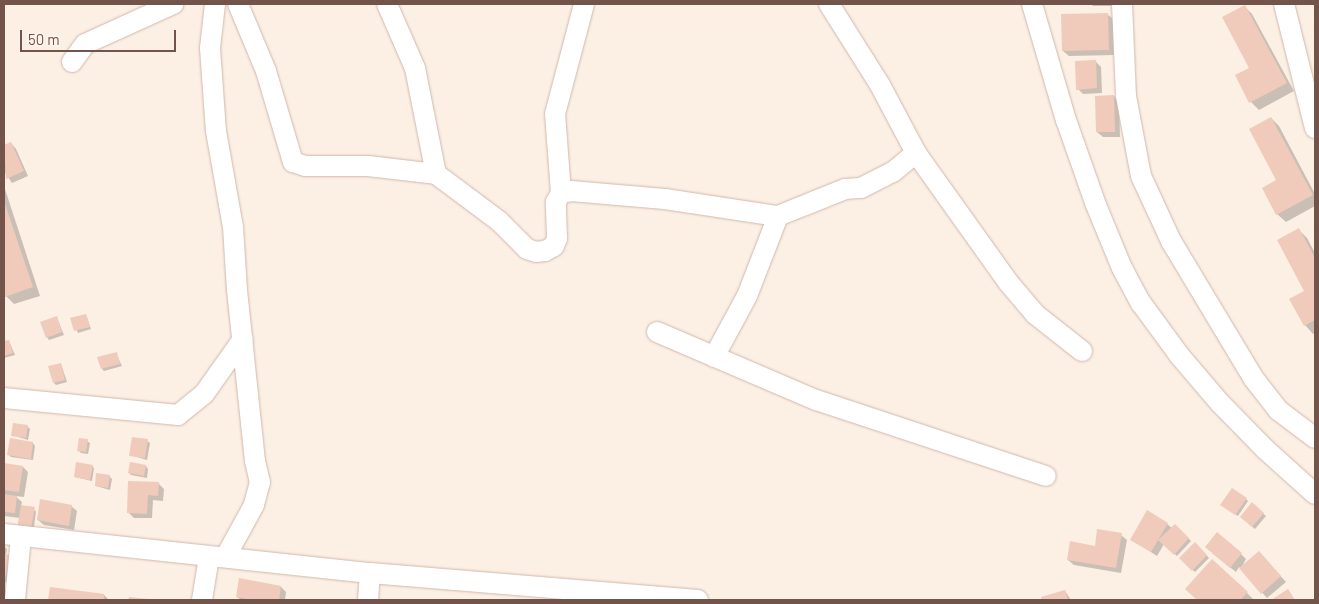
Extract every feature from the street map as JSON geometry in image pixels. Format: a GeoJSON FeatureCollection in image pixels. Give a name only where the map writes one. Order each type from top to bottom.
{"type":"FeatureCollection","features":[{"type":"Feature","properties":{"kind":"street"},"geometry":{"type":"LineString","coordinates":[[72,62],[85,44],[173,4]]}},
{"type":"Feature","properties":{"kind":"street"},"geometry":{"type":"LineString","coordinates":[[202,600],[218,557],[254,505],[260,482],[255,461],[233,227],[216,130],[210,48],[215,4]]}},
{"type":"Feature","properties":{"kind":"street"},"geometry":{"type":"LineString","coordinates":[[238,4],[266,71],[293,162],[305,166],[368,166],[436,174],[500,221],[527,249],[536,252],[545,251],[554,246],[557,238],[556,202],[560,194],[555,114],[584,4]]}},
{"type":"Feature","properties":{"kind":"street"},"geometry":{"type":"LineString","coordinates":[[387,4],[415,68],[436,174]]}},
{"type":"Feature","properties":{"kind":"street"},"geometry":{"type":"LineString","coordinates":[[830,4],[880,86],[916,154],[1008,282],[1029,308],[1082,351]]}},
{"type":"Feature","properties":{"kind":"street"},"geometry":{"type":"LineString","coordinates":[[1032,4],[1066,120],[1096,205],[1122,268],[1141,303],[1179,355],[1220,403],[1315,494]]}},
{"type":"Feature","properties":{"kind":"street"},"geometry":{"type":"LineString","coordinates":[[1122,4],[1126,96],[1141,176],[1171,241],[1254,379],[1278,410],[1315,438]]}},
{"type":"Feature","properties":{"kind":"street"},"geometry":{"type":"LineString","coordinates":[[1284,4],[1315,128]]}},
{"type":"Feature","properties":{"kind":"street"},"geometry":{"type":"LineString","coordinates":[[560,194],[571,191],[664,199],[778,216],[845,189],[861,188],[893,172],[916,154]]}},
{"type":"Feature","properties":{"kind":"street"},"geometry":{"type":"LineString","coordinates":[[714,357],[747,296],[778,216]]}},
{"type":"Feature","properties":{"kind":"street"},"geometry":{"type":"LineString","coordinates":[[657,332],[816,400],[1046,476]]}},
{"type":"Feature","properties":{"kind":"street"},"geometry":{"type":"LineString","coordinates":[[4,398],[178,415],[204,394],[243,339]]}},
{"type":"Feature","properties":{"kind":"street"},"geometry":{"type":"LineString","coordinates":[[15,600],[12,535],[557,594],[698,600]]}},
{"type":"Feature","properties":{"kind":"street"},"geometry":{"type":"LineString","coordinates":[[368,600],[370,573]]}},
{"type":"Feature","properties":{"kind":"building"},"geometry":{"type":"Polygon","coordinates":[[[1245,5],[1287,83],[1249,103],[1235,75],[1249,68],[1222,17],[1245,5]]]}},
{"type":"Feature","properties":{"kind":"building"},"geometry":{"type":"Polygon","coordinates":[[[1108,13],[1109,50],[1062,51],[1061,14],[1108,13]]]}},
{"type":"Feature","properties":{"kind":"building"},"geometry":{"type":"Polygon","coordinates":[[[1096,60],[1097,88],[1076,90],[1075,61],[1096,60]]]}},
{"type":"Feature","properties":{"kind":"building"},"geometry":{"type":"Polygon","coordinates":[[[1114,95],[1115,132],[1096,132],[1095,96],[1114,95]]]}},
{"type":"Feature","properties":{"kind":"building"},"geometry":{"type":"Polygon","coordinates":[[[1271,117],[1313,195],[1276,215],[1262,188],[1276,180],[1249,129],[1271,117]]]}},
{"type":"Feature","properties":{"kind":"building"},"geometry":{"type":"Polygon","coordinates":[[[11,142],[24,171],[6,179],[4,145],[11,142]]]}},
{"type":"Feature","properties":{"kind":"building"},"geometry":{"type":"Polygon","coordinates":[[[4,201],[33,287],[5,297],[4,293],[4,201]]]}},
{"type":"Feature","properties":{"kind":"building"},"geometry":{"type":"Polygon","coordinates":[[[1299,228],[1315,258],[1315,320],[1304,326],[1289,299],[1304,291],[1277,240],[1299,228]]]}},
{"type":"Feature","properties":{"kind":"building"},"geometry":{"type":"Polygon","coordinates":[[[86,314],[90,327],[74,331],[70,318],[86,314]]]}},
{"type":"Feature","properties":{"kind":"building"},"geometry":{"type":"Polygon","coordinates":[[[57,316],[62,332],[46,338],[40,322],[57,316]]]}},
{"type":"Feature","properties":{"kind":"building"},"geometry":{"type":"Polygon","coordinates":[[[9,340],[13,353],[4,356],[4,341],[9,340]]]}},
{"type":"Feature","properties":{"kind":"building"},"geometry":{"type":"Polygon","coordinates":[[[117,352],[120,364],[101,369],[97,357],[117,352]]]}},
{"type":"Feature","properties":{"kind":"building"},"geometry":{"type":"Polygon","coordinates":[[[61,363],[65,380],[53,383],[48,366],[61,363]]]}},
{"type":"Feature","properties":{"kind":"building"},"geometry":{"type":"Polygon","coordinates":[[[13,423],[28,425],[26,438],[11,436],[13,423]]]}},
{"type":"Feature","properties":{"kind":"building"},"geometry":{"type":"Polygon","coordinates":[[[132,437],[148,439],[145,458],[129,456],[132,437]]]}},
{"type":"Feature","properties":{"kind":"building"},"geometry":{"type":"Polygon","coordinates":[[[10,438],[33,442],[31,459],[7,455],[10,438]]]}},
{"type":"Feature","properties":{"kind":"building"},"geometry":{"type":"Polygon","coordinates":[[[79,438],[88,439],[86,452],[77,451],[79,438]]]}},
{"type":"Feature","properties":{"kind":"building"},"geometry":{"type":"Polygon","coordinates":[[[76,462],[93,465],[90,480],[74,477],[76,462]]]}},
{"type":"Feature","properties":{"kind":"building"},"geometry":{"type":"Polygon","coordinates":[[[130,462],[146,465],[144,476],[128,473],[130,462]]]}},
{"type":"Feature","properties":{"kind":"building"},"geometry":{"type":"Polygon","coordinates":[[[4,463],[23,466],[19,492],[4,490],[4,463]]]}},
{"type":"Feature","properties":{"kind":"building"},"geometry":{"type":"Polygon","coordinates":[[[96,473],[110,475],[108,488],[95,486],[96,473]]]}},
{"type":"Feature","properties":{"kind":"building"},"geometry":{"type":"Polygon","coordinates":[[[128,481],[159,482],[158,496],[148,495],[147,514],[127,513],[128,481]]]}},
{"type":"Feature","properties":{"kind":"building"},"geometry":{"type":"Polygon","coordinates":[[[1232,488],[1247,498],[1235,515],[1220,505],[1232,488]]]}},
{"type":"Feature","properties":{"kind":"building"},"geometry":{"type":"Polygon","coordinates":[[[4,494],[17,496],[15,513],[4,512],[4,494]]]}},
{"type":"Feature","properties":{"kind":"building"},"geometry":{"type":"Polygon","coordinates":[[[40,499],[72,505],[69,526],[37,520],[40,499]]]}},
{"type":"Feature","properties":{"kind":"building"},"geometry":{"type":"Polygon","coordinates":[[[1252,502],[1264,513],[1252,527],[1240,517],[1252,502]]]}},
{"type":"Feature","properties":{"kind":"building"},"geometry":{"type":"Polygon","coordinates":[[[21,505],[35,507],[30,533],[17,530],[21,505]]]}},
{"type":"Feature","properties":{"kind":"building"},"geometry":{"type":"Polygon","coordinates":[[[1147,510],[1168,523],[1151,552],[1130,540],[1147,510]]]}},
{"type":"Feature","properties":{"kind":"building"},"geometry":{"type":"Polygon","coordinates":[[[1175,524],[1189,538],[1174,555],[1158,540],[1175,524]]]}},
{"type":"Feature","properties":{"kind":"building"},"geometry":{"type":"Polygon","coordinates":[[[1097,529],[1122,533],[1116,568],[1067,560],[1070,541],[1095,546],[1097,529]]]}},
{"type":"Feature","properties":{"kind":"building"},"geometry":{"type":"Polygon","coordinates":[[[1217,532],[1242,553],[1230,568],[1205,547],[1217,532]]]}},
{"type":"Feature","properties":{"kind":"building"},"geometry":{"type":"Polygon","coordinates":[[[1195,542],[1207,555],[1192,571],[1179,558],[1195,542]]]}},
{"type":"Feature","properties":{"kind":"building"},"geometry":{"type":"Polygon","coordinates":[[[1259,551],[1281,576],[1261,594],[1239,568],[1259,551]]]}},
{"type":"Feature","properties":{"kind":"building"},"geometry":{"type":"Polygon","coordinates":[[[4,554],[10,555],[5,579],[4,578],[4,554]]]}},
{"type":"Feature","properties":{"kind":"building"},"geometry":{"type":"Polygon","coordinates":[[[1212,559],[1248,592],[1240,600],[1197,600],[1185,589],[1212,559]]]}},
{"type":"Feature","properties":{"kind":"building"},"geometry":{"type":"Polygon","coordinates":[[[239,578],[281,586],[279,600],[254,600],[236,597],[239,578]]]}},
{"type":"Feature","properties":{"kind":"building"},"geometry":{"type":"Polygon","coordinates":[[[50,587],[104,594],[104,600],[48,600],[50,587]]]}},
{"type":"Feature","properties":{"kind":"building"},"geometry":{"type":"Polygon","coordinates":[[[1288,589],[1295,600],[1271,600],[1288,589]]]}},
{"type":"Feature","properties":{"kind":"building"},"geometry":{"type":"Polygon","coordinates":[[[1065,590],[1068,600],[1042,600],[1041,597],[1065,590]]]}},
{"type":"Feature","properties":{"kind":"building"},"geometry":{"type":"Polygon","coordinates":[[[129,597],[148,599],[148,600],[128,600],[129,597]]]}}]}
